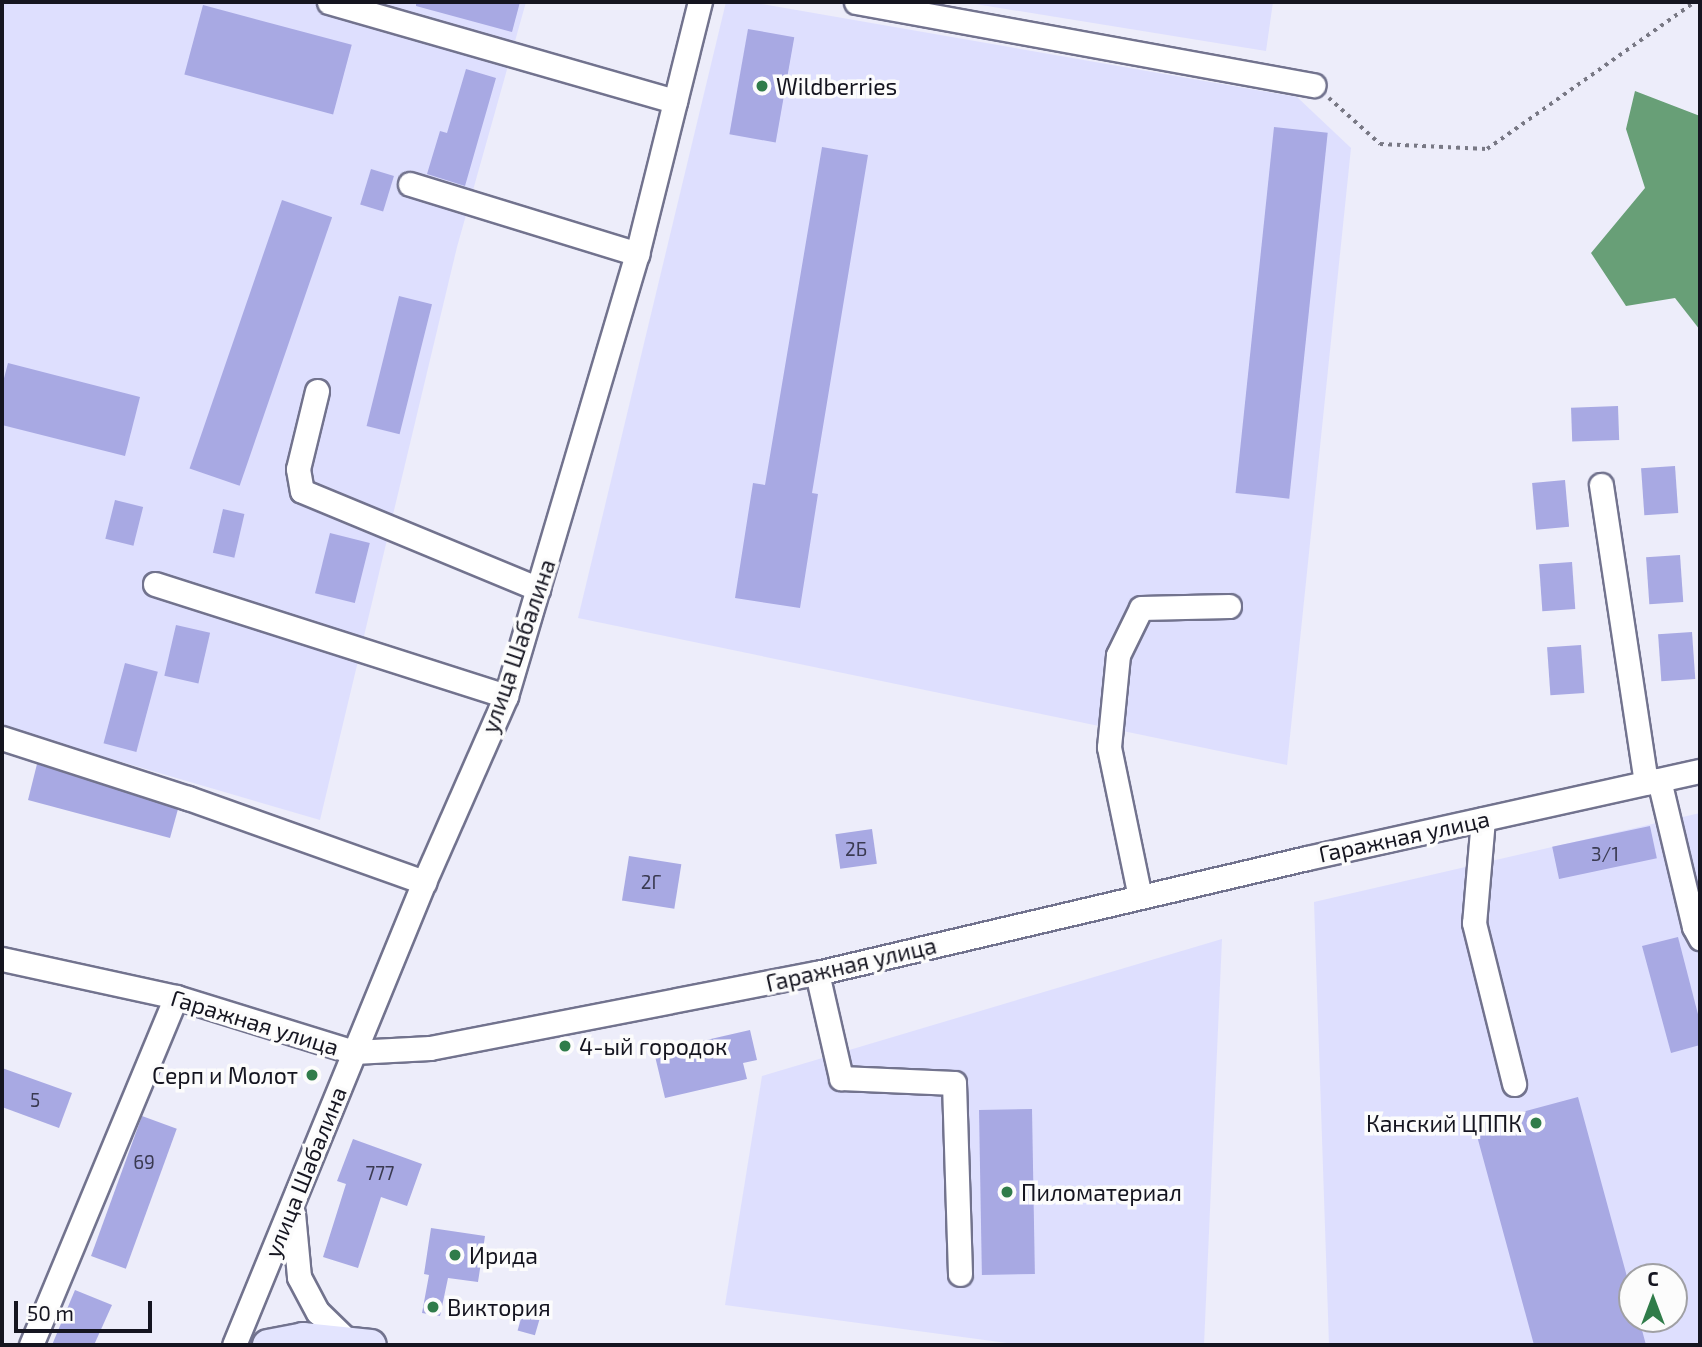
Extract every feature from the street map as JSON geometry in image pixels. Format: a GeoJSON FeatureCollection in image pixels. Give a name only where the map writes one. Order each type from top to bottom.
{"type":"FeatureCollection","features":[{"type":"Feature","properties":{"kind":"main road"},"geometry":{"type":"LineString","coordinates":[[268,1345],[303,1338],[360,1343]]}},
{"type":"Feature","properties":{"kind":"street"},"geometry":{"type":"LineString","coordinates":[[329,2],[675,100]]}},
{"type":"Feature","properties":{"kind":"street","name":"улица Шабалина"},"geometry":{"type":"LineString","coordinates":[[234,1345],[424,882],[506,696],[637,254],[700,2]]}},
{"type":"Feature","properties":{"kind":"street"},"geometry":{"type":"LineString","coordinates":[[856,2],[1314,85]]}},
{"type":"Feature","properties":{"kind":"street"},"geometry":{"type":"LineString","coordinates":[[410,184],[637,254]]}},
{"type":"Feature","properties":{"kind":"street"},"geometry":{"type":"LineString","coordinates":[[317,391],[298,469],[302,491],[539,589]]}},
{"type":"Feature","properties":{"kind":"street"},"geometry":{"type":"LineString","coordinates":[[1601,485],[1653,782],[1700,938]]}},
{"type":"Feature","properties":{"kind":"street"},"geometry":{"type":"LineString","coordinates":[[155,584],[506,696]]}},
{"type":"Feature","properties":{"kind":"street"},"geometry":{"type":"LineString","coordinates":[[1140,897],[1109,747],[1118,655],[1141,608],[1229,606]]}},
{"type":"Feature","properties":{"kind":"street"},"geometry":{"type":"LineString","coordinates":[[2,738],[188,798],[424,882]]}},
{"type":"Feature","properties":{"kind":"street","name":"Гаражная улица"},"geometry":{"type":"LineString","coordinates":[[2,959],[176,997],[354,1052],[430,1048],[817,973],[1700,771]]}},
{"type":"Feature","properties":{"kind":"street"},"geometry":{"type":"LineString","coordinates":[[1483,819],[1474,922],[1514,1084]]}},
{"type":"Feature","properties":{"kind":"street"},"geometry":{"type":"LineString","coordinates":[[817,973],[841,1078],[954,1083],[960,1273]]}},
{"type":"Feature","properties":{"kind":"street"},"geometry":{"type":"LineString","coordinates":[[32,1345],[176,997]]}},
{"type":"Feature","properties":{"kind":"street"},"geometry":{"type":"LineString","coordinates":[[293,1202],[293,1244],[299,1277],[318,1312],[360,1343]]}},
{"type":"Feature","properties":{"kind":"path"},"geometry":{"type":"LineString","coordinates":[[1314,85],[1380,144],[1487,149],[1695,2]]}},
{"type":"Feature","properties":{"kind":"shaded area"},"geometry":{"type":"Polygon","coordinates":[[[2,2],[526,2],[457,247],[320,820],[2,727],[2,2]]]}},
{"type":"Feature","properties":{"kind":"shaded area"},"geometry":{"type":"Polygon","coordinates":[[[726,2],[750,2],[1297,97],[1351,148],[1287,765],[578,618],[726,2]]]}},
{"type":"Feature","properties":{"kind":"shaded area"},"geometry":{"type":"Polygon","coordinates":[[[963,2],[1273,2],[1266,51],[963,2]]]}},
{"type":"Feature","properties":{"kind":"shaded area"},"geometry":{"type":"Polygon","coordinates":[[[1635,91],[1700,116],[1700,330],[1675,298],[1626,306],[1591,253],[1645,188],[1626,129],[1635,91]]]}},
{"type":"Feature","properties":{"kind":"shaded area"},"geometry":{"type":"Polygon","coordinates":[[[1700,813],[1700,1345],[1329,1345],[1314,902],[1700,813]]]}},
{"type":"Feature","properties":{"kind":"shaded area"},"geometry":{"type":"Polygon","coordinates":[[[1222,939],[1204,1345],[1021,1345],[725,1305],[762,1076],[1222,939]]]}},
{"type":"Feature","properties":{"kind":"building"},"geometry":{"type":"Polygon","coordinates":[[[416,2],[520,2],[512,32],[416,6],[416,2]]]}},
{"type":"Feature","properties":{"kind":"building"},"geometry":{"type":"Polygon","coordinates":[[[203,5],[352,45],[333,114],[184,75],[203,5]]]}},
{"type":"Feature","properties":{"kind":"building","name":"Wildberries"},"geometry":{"type":"Polygon","coordinates":[[[748,29],[794,37],[776,143],[729,134],[748,29]]]}},
{"type":"Feature","properties":{"kind":"building"},"geometry":{"type":"Polygon","coordinates":[[[466,69],[496,78],[465,186],[427,174],[440,131],[447,133],[466,69]]]}},
{"type":"Feature","properties":{"kind":"building"},"geometry":{"type":"Polygon","coordinates":[[[1274,127],[1328,133],[1289,499],[1236,493],[1274,127]]]}},
{"type":"Feature","properties":{"kind":"building"},"geometry":{"type":"Polygon","coordinates":[[[822,147],[868,155],[812,493],[818,494],[800,608],[735,598],[753,483],[765,485],[822,147]]]}},
{"type":"Feature","properties":{"kind":"building"},"geometry":{"type":"Polygon","coordinates":[[[371,169],[394,176],[383,211],[360,204],[371,169]]]}},
{"type":"Feature","properties":{"kind":"building"},"geometry":{"type":"Polygon","coordinates":[[[282,200],[332,217],[240,486],[190,469],[282,200]]]}},
{"type":"Feature","properties":{"kind":"building"},"geometry":{"type":"Polygon","coordinates":[[[399,296],[432,304],[400,434],[367,426],[399,296]]]}},
{"type":"Feature","properties":{"kind":"building"},"geometry":{"type":"Polygon","coordinates":[[[8,363],[140,397],[125,456],[2,425],[2,386],[8,363]]]}},
{"type":"Feature","properties":{"kind":"building"},"geometry":{"type":"Polygon","coordinates":[[[1618,406],[1619,440],[1572,442],[1571,408],[1618,406]]]}},
{"type":"Feature","properties":{"kind":"building"},"geometry":{"type":"Polygon","coordinates":[[[1675,466],[1678,513],[1644,515],[1641,468],[1675,466]]]}},
{"type":"Feature","properties":{"kind":"building"},"geometry":{"type":"Polygon","coordinates":[[[1565,480],[1569,527],[1536,530],[1532,483],[1565,480]]]}},
{"type":"Feature","properties":{"kind":"building"},"geometry":{"type":"Polygon","coordinates":[[[115,500],[143,507],[133,546],[105,539],[115,500]]]}},
{"type":"Feature","properties":{"kind":"building"},"geometry":{"type":"Polygon","coordinates":[[[223,509],[244,514],[234,558],[213,553],[223,509]]]}},
{"type":"Feature","properties":{"kind":"building"},"geometry":{"type":"Polygon","coordinates":[[[330,533],[370,543],[355,603],[315,593],[330,533]]]}},
{"type":"Feature","properties":{"kind":"building"},"geometry":{"type":"Polygon","coordinates":[[[1680,555],[1683,602],[1649,604],[1646,557],[1680,555]]]}},
{"type":"Feature","properties":{"kind":"building"},"geometry":{"type":"Polygon","coordinates":[[[1572,562],[1575,609],[1542,611],[1539,564],[1572,562]]]}},
{"type":"Feature","properties":{"kind":"building"},"geometry":{"type":"Polygon","coordinates":[[[176,625],[210,633],[198,684],[164,676],[176,625]]]}},
{"type":"Feature","properties":{"kind":"building"},"geometry":{"type":"Polygon","coordinates":[[[1692,632],[1695,679],[1661,681],[1658,634],[1692,632]]]}},
{"type":"Feature","properties":{"kind":"building"},"geometry":{"type":"Polygon","coordinates":[[[1581,645],[1584,693],[1550,695],[1547,647],[1581,645]]]}},
{"type":"Feature","properties":{"kind":"building"},"geometry":{"type":"Polygon","coordinates":[[[125,663],[158,672],[136,752],[104,743],[125,663]]]}},
{"type":"Feature","properties":{"kind":"building"},"geometry":{"type":"Polygon","coordinates":[[[37,764],[178,809],[170,838],[28,800],[37,764]]]}},
{"type":"Feature","properties":{"kind":"building"},"geometry":{"type":"Polygon","coordinates":[[[1650,826],[1657,858],[1559,879],[1552,847],[1650,826]]]}},
{"type":"Feature","properties":{"kind":"building"},"geometry":{"type":"Polygon","coordinates":[[[872,829],[877,864],[840,869],[835,834],[872,829]]]}},
{"type":"Feature","properties":{"kind":"building"},"geometry":{"type":"Polygon","coordinates":[[[629,856],[681,864],[674,909],[622,900],[629,856]]]}},
{"type":"Feature","properties":{"kind":"building"},"geometry":{"type":"Polygon","coordinates":[[[1678,937],[1700,1022],[1700,1045],[1671,1053],[1642,946],[1678,937]]]}},
{"type":"Feature","properties":{"kind":"building"},"geometry":{"type":"Polygon","coordinates":[[[750,1030],[757,1060],[743,1063],[747,1079],[665,1098],[654,1052],[750,1030]]]}},
{"type":"Feature","properties":{"kind":"building"},"geometry":{"type":"Polygon","coordinates":[[[2,1068],[72,1093],[59,1128],[2,1107],[2,1068]]]}},
{"type":"Feature","properties":{"kind":"building"},"geometry":{"type":"Polygon","coordinates":[[[1578,1097],[1623,1263],[1618,1263],[1618,1333],[1643,1333],[1646,1345],[1534,1345],[1474,1125],[1578,1097]]]}},
{"type":"Feature","properties":{"kind":"building","name":"Пиломатериал"},"geometry":{"type":"Polygon","coordinates":[[[1032,1109],[1035,1274],[982,1275],[979,1110],[1032,1109]]]}},
{"type":"Feature","properties":{"kind":"building"},"geometry":{"type":"Polygon","coordinates":[[[142,1116],[177,1129],[126,1269],[91,1256],[142,1116]]]}},
{"type":"Feature","properties":{"kind":"building"},"geometry":{"type":"Polygon","coordinates":[[[353,1139],[422,1164],[407,1206],[381,1197],[358,1268],[323,1257],[346,1184],[337,1181],[353,1139]]]}},
{"type":"Feature","properties":{"kind":"building","name":"Ирида"},"geometry":{"type":"Polygon","coordinates":[[[431,1228],[485,1236],[478,1282],[448,1278],[440,1316],[422,1313],[429,1275],[424,1274],[431,1228]]]}},
{"type":"Feature","properties":{"kind":"building"},"geometry":{"type":"Polygon","coordinates":[[[75,1290],[112,1305],[94,1345],[52,1345],[75,1290]]]}},
{"type":"Feature","properties":{"kind":"building"},"geometry":{"type":"Polygon","coordinates":[[[522,1315],[539,1320],[535,1335],[518,1330],[522,1315]]]}},
{"type":"Feature","properties":{"kind":"place","name":"Wildberries"},"geometry":{"type":"Point","coordinates":[762,86]}},
{"type":"Feature","properties":{"kind":"place","name":"4-ый городок"},"geometry":{"type":"Point","coordinates":[565,1046]}},
{"type":"Feature","properties":{"kind":"place","name":"Серп и Молот"},"geometry":{"type":"Point","coordinates":[312,1075]}},
{"type":"Feature","properties":{"kind":"place","name":"Канский ЦППК"},"geometry":{"type":"Point","coordinates":[1536,1123]}},
{"type":"Feature","properties":{"kind":"place","name":"Пиломатериал"},"geometry":{"type":"Point","coordinates":[1007,1192]}},
{"type":"Feature","properties":{"kind":"place","name":"Ирида"},"geometry":{"type":"Point","coordinates":[455,1255]}},
{"type":"Feature","properties":{"kind":"place","name":"Виктория"},"geometry":{"type":"Point","coordinates":[433,1307]}}]}
